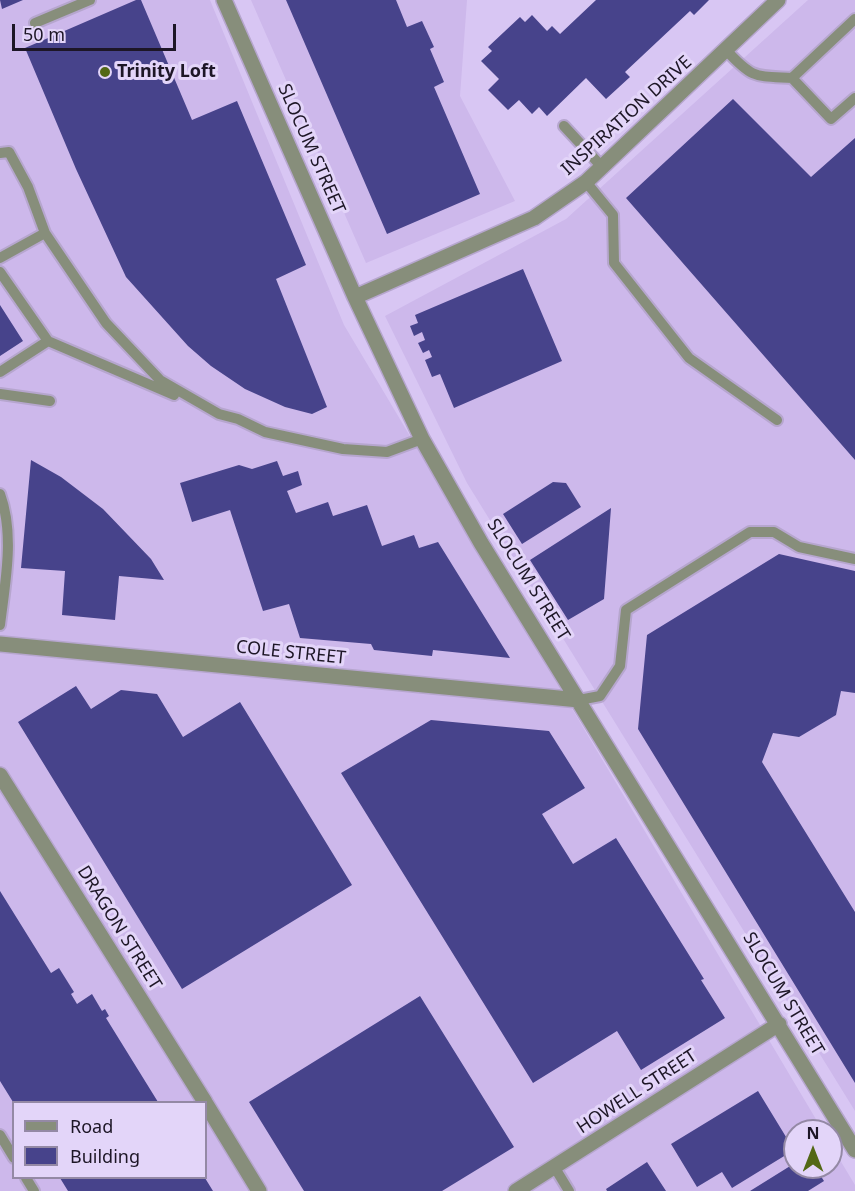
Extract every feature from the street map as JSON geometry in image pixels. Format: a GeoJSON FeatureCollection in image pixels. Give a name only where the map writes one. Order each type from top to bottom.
{"type":"FeatureCollection","features":[{"type":"Feature","properties":{"kind":"street","name":"SLOCUM STREET"},"geometry":{"type":"LineString","coordinates":[[224,0],[355,297],[422,439],[481,543],[855,1150]]}},
{"type":"Feature","properties":{"kind":"street","name":"INSPIRATION DRIVE"},"geometry":{"type":"LineString","coordinates":[[355,297],[534,218],[586,182],[727,51],[778,0]]}},
{"type":"Feature","properties":{"kind":"street","name":"COLE STREET"},"geometry":{"type":"LineString","coordinates":[[0,644],[579,700]]}},
{"type":"Feature","properties":{"kind":"street","name":"DRAGON STREET"},"geometry":{"type":"LineString","coordinates":[[0,775],[204,1101]]}},
{"type":"Feature","properties":{"kind":"street","name":"HOWELL STREET"},"geometry":{"type":"LineString","coordinates":[[516,1191],[779,1024]]}},
{"type":"Feature","properties":{"kind":"street","name":"DRAGON STREET"},"geometry":{"type":"LineString","coordinates":[[207,1106],[259,1191]]}},
{"type":"Feature","properties":{"kind":"lane"},"geometry":{"type":"LineString","coordinates":[[35,23],[90,0]]}},
{"type":"Feature","properties":{"kind":"lane"},"geometry":{"type":"LineString","coordinates":[[792,78],[855,19]]}},
{"type":"Feature","properties":{"kind":"lane"},"geometry":{"type":"LineString","coordinates":[[727,51],[755,76],[792,78],[831,119],[855,98]]}},
{"type":"Feature","properties":{"kind":"lane"},"geometry":{"type":"LineString","coordinates":[[564,126],[603,168]]}},
{"type":"Feature","properties":{"kind":"lane"},"geometry":{"type":"LineString","coordinates":[[0,153],[9,152],[28,188],[45,233],[106,323],[160,380],[219,414]]}},
{"type":"Feature","properties":{"kind":"lane"},"geometry":{"type":"LineString","coordinates":[[586,182],[613,215],[614,263],[689,358],[777,420]]}},
{"type":"Feature","properties":{"kind":"lane"},"geometry":{"type":"LineString","coordinates":[[0,258],[45,233]]}},
{"type":"Feature","properties":{"kind":"lane"},"geometry":{"type":"LineString","coordinates":[[0,272],[48,341],[219,414],[238,419],[265,432],[343,449],[387,452],[422,439]]}},
{"type":"Feature","properties":{"kind":"lane"},"geometry":{"type":"LineString","coordinates":[[0,372],[48,341]]}},
{"type":"Feature","properties":{"kind":"lane"},"geometry":{"type":"LineString","coordinates":[[0,394],[50,401]]}},
{"type":"Feature","properties":{"kind":"lane"},"geometry":{"type":"LineString","coordinates":[[0,494],[6,521],[8,550],[0,625]]}},
{"type":"Feature","properties":{"kind":"lane"},"geometry":{"type":"LineString","coordinates":[[579,700],[600,696],[620,666],[626,610],[750,532],[774,532],[799,547],[855,559]]}},
{"type":"Feature","properties":{"kind":"lane"},"geometry":{"type":"LineString","coordinates":[[0,1135],[12,1155]]}},
{"type":"Feature","properties":{"kind":"lane"},"geometry":{"type":"LineString","coordinates":[[555,1168],[569,1191]]}},
{"type":"Feature","properties":{"kind":"shaded area"},"geometry":{"type":"Polygon","coordinates":[[[0,0],[210,0],[344,325],[816,1119],[783,1119],[783,1179],[843,1179],[843,1165],[855,1185],[855,1191],[0,1191],[0,0]]]}},
{"type":"Feature","properties":{"kind":"shaded area"},"geometry":{"type":"Polygon","coordinates":[[[251,0],[467,0],[460,96],[515,201],[366,263],[251,0]]]}},
{"type":"Feature","properties":{"kind":"shaded area"},"geometry":{"type":"Polygon","coordinates":[[[808,0],[855,0],[855,1111],[467,483],[385,316],[566,219],[808,0]]]}},
{"type":"Feature","properties":{"kind":"building"},"geometry":{"type":"Polygon","coordinates":[[[0,0],[23,0],[2,9],[0,0]]]}},
{"type":"Feature","properties":{"kind":"building"},"geometry":{"type":"Polygon","coordinates":[[[136,0],[141,0],[192,120],[237,101],[306,265],[276,279],[327,407],[312,414],[285,407],[245,389],[211,366],[188,346],[126,277],[76,169],[25,48],[136,0]]]}},
{"type":"Feature","properties":{"kind":"building"},"geometry":{"type":"Polygon","coordinates":[[[286,0],[396,0],[407,27],[422,21],[434,47],[430,49],[444,82],[434,87],[480,194],[387,234],[286,0]]]}},
{"type":"Feature","properties":{"kind":"building"},"geometry":{"type":"Polygon","coordinates":[[[596,0],[709,0],[694,15],[690,11],[625,72],[630,77],[606,99],[586,78],[547,116],[539,107],[532,114],[519,100],[508,110],[488,90],[499,79],[481,61],[492,51],[488,47],[520,17],[525,22],[532,15],[547,31],[552,26],[560,34],[596,0]]]}},
{"type":"Feature","properties":{"kind":"building"},"geometry":{"type":"Polygon","coordinates":[[[733,99],[811,177],[855,138],[855,460],[626,198],[733,99]]]}},
{"type":"Feature","properties":{"kind":"building"},"geometry":{"type":"Polygon","coordinates":[[[523,269],[562,361],[454,408],[440,374],[432,377],[425,360],[432,357],[429,350],[423,353],[418,343],[425,340],[422,332],[414,336],[410,326],[418,323],[415,315],[523,269]]]}},
{"type":"Feature","properties":{"kind":"building"},"geometry":{"type":"Polygon","coordinates":[[[0,305],[23,341],[0,356],[0,305]]]}},
{"type":"Feature","properties":{"kind":"building"},"geometry":{"type":"Polygon","coordinates":[[[31,460],[61,477],[103,509],[151,559],[164,580],[119,576],[115,620],[62,615],[65,571],[21,568],[31,460]]]}},
{"type":"Feature","properties":{"kind":"building"},"geometry":{"type":"Polygon","coordinates":[[[277,461],[283,476],[298,471],[302,485],[287,491],[296,513],[328,502],[333,516],[367,505],[382,546],[414,535],[419,548],[438,542],[510,658],[433,650],[432,656],[374,650],[371,644],[300,638],[289,604],[263,611],[230,510],[192,522],[180,483],[239,465],[252,469],[277,461]]]}},
{"type":"Feature","properties":{"kind":"building"},"geometry":{"type":"Polygon","coordinates":[[[553,482],[566,483],[581,507],[522,544],[503,514],[553,482]]]}},
{"type":"Feature","properties":{"kind":"building"},"geometry":{"type":"Polygon","coordinates":[[[611,508],[604,599],[568,620],[530,560],[611,508]]]}},
{"type":"Feature","properties":{"kind":"building"},"geometry":{"type":"Polygon","coordinates":[[[779,554],[855,571],[855,693],[841,691],[836,715],[799,737],[773,733],[762,762],[855,912],[855,1083],[638,729],[647,635],[779,554]]]}},
{"type":"Feature","properties":{"kind":"building"},"geometry":{"type":"Polygon","coordinates":[[[76,686],[91,709],[121,690],[157,694],[183,737],[240,702],[352,885],[182,989],[18,722],[76,686]]]}},
{"type":"Feature","properties":{"kind":"building"},"geometry":{"type":"Polygon","coordinates":[[[431,720],[549,731],[585,788],[542,814],[573,864],[616,838],[704,979],[701,980],[725,1018],[641,1070],[617,1031],[533,1083],[341,773],[431,720]]]}},
{"type":"Feature","properties":{"kind":"building"},"geometry":{"type":"Polygon","coordinates":[[[0,891],[51,973],[59,968],[74,992],[71,994],[77,1004],[92,994],[102,1011],[105,1009],[109,1016],[106,1018],[157,1101],[12,1101],[0,1081],[0,891]]]}},
{"type":"Feature","properties":{"kind":"building"},"geometry":{"type":"Polygon","coordinates":[[[420,996],[514,1147],[442,1191],[304,1191],[249,1102],[420,996]]]}},
{"type":"Feature","properties":{"kind":"building"},"geometry":{"type":"Polygon","coordinates":[[[758,1091],[783,1132],[783,1157],[732,1188],[722,1172],[697,1187],[671,1144],[758,1091]]]}},
{"type":"Feature","properties":{"kind":"building"},"geometry":{"type":"Polygon","coordinates":[[[647,1162],[666,1191],[607,1191],[606,1189],[647,1162]]]}},
{"type":"Feature","properties":{"kind":"building"},"geometry":{"type":"Polygon","coordinates":[[[783,1170],[783,1179],[823,1179],[824,1181],[808,1191],[750,1191],[783,1170]]]}},
{"type":"Feature","properties":{"kind":"building"},"geometry":{"type":"Polygon","coordinates":[[[61,1179],[206,1179],[213,1191],[68,1191],[61,1179]]]}},
{"type":"Feature","properties":{"kind":"place","name":"Trinity Loft"},"geometry":{"type":"Point","coordinates":[105,72]}}]}
